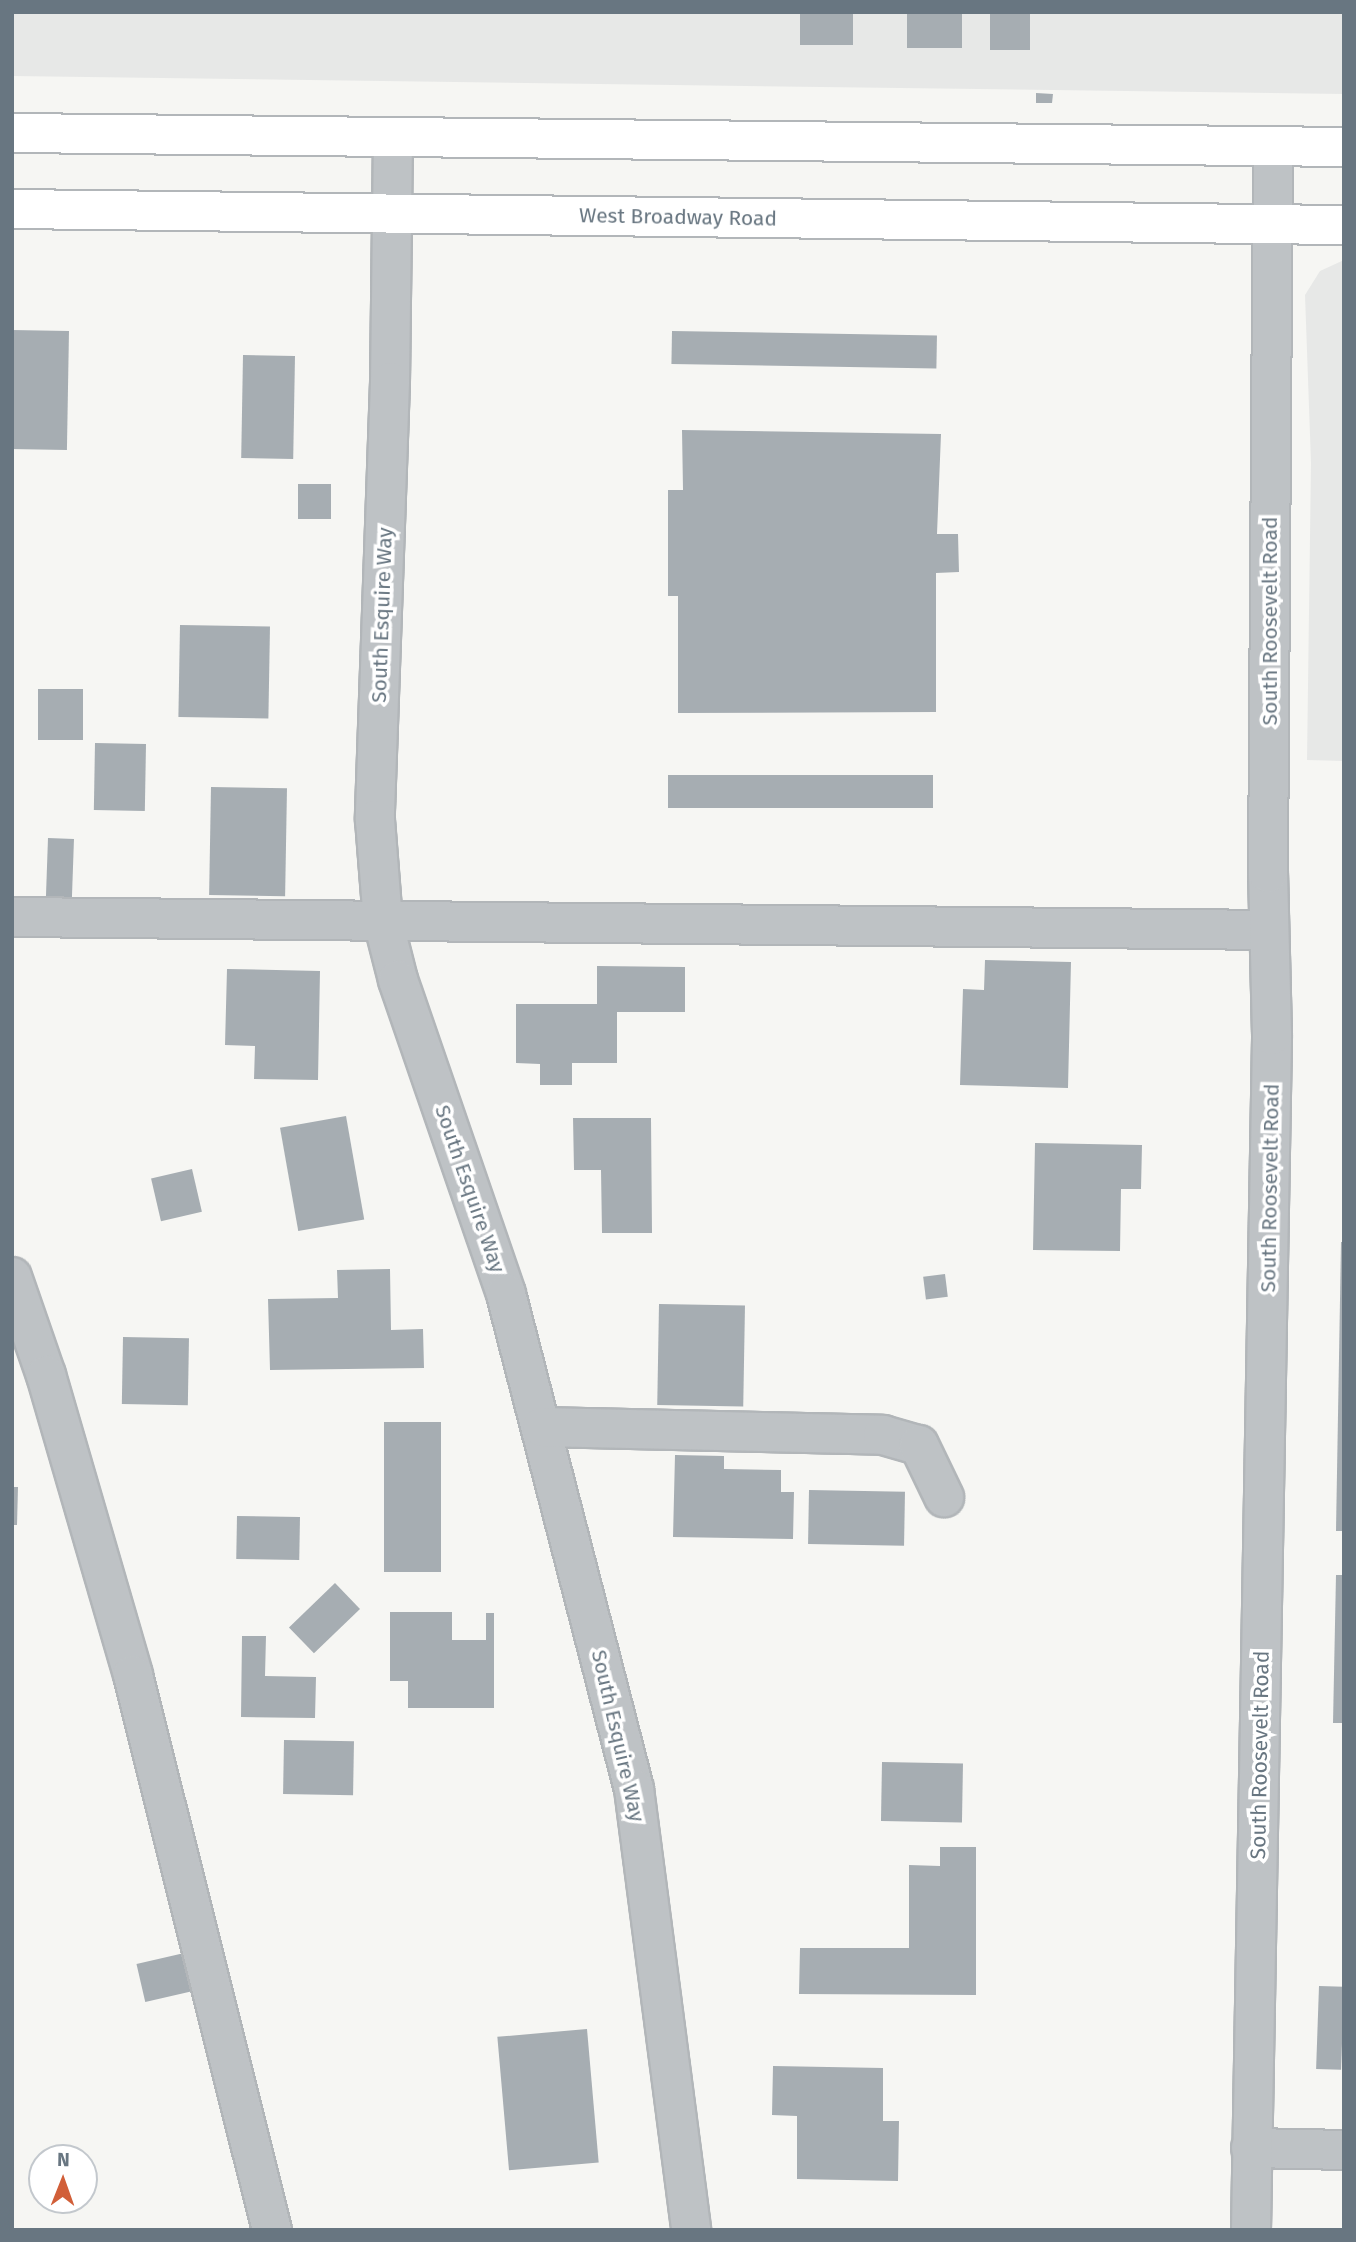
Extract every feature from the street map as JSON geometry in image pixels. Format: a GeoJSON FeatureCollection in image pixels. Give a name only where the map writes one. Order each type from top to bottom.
{"type":"FeatureCollection","features":[{"type":"Feature","properties":{"kind":"main road"},"geometry":{"type":"LineString","coordinates":[[12,133],[1344,146]]}},
{"type":"Feature","properties":{"kind":"main road","name":"West Broadway Road"},"geometry":{"type":"LineString","coordinates":[[12,209],[1344,225]]}},
{"type":"Feature","properties":{"kind":"street","name":"South Esquire Way"},"geometry":{"type":"LineString","coordinates":[[393,137],[375,820],[383,921],[398,980],[506,1294],[634,1789],[691,2230]]}},
{"type":"Feature","properties":{"kind":"street","name":"South Roosevelt Road"},"geometry":{"type":"LineString","coordinates":[[1251,2230],[1272,1049],[1269,930],[1273,147]]}},
{"type":"Feature","properties":{"kind":"street"},"geometry":{"type":"LineString","coordinates":[[12,917],[1269,930]]}},
{"type":"Feature","properties":{"kind":"street"},"geometry":{"type":"LineString","coordinates":[[12,1277],[46,1375],[133,1675],[272,2230]]}},
{"type":"Feature","properties":{"kind":"street"},"geometry":{"type":"LineString","coordinates":[[542,1427],[883,1435],[919,1445],[944,1497]]}},
{"type":"Feature","properties":{"kind":"street"},"geometry":{"type":"LineString","coordinates":[[1251,2148],[1344,2150]]}},
{"type":"Feature","properties":{"kind":"shaded area"},"geometry":{"type":"Polygon","coordinates":[[[12,12],[1344,12],[1344,94],[12,76],[12,12]]]}},
{"type":"Feature","properties":{"kind":"shaded area"},"geometry":{"type":"Polygon","coordinates":[[[1344,260],[1344,761],[1307,760],[1311,463],[1305,295],[1320,271],[1344,260]]]}},
{"type":"Feature","properties":{"kind":"building"},"geometry":{"type":"Polygon","coordinates":[[[800,12],[853,12],[853,45],[800,45],[800,12]]]}},
{"type":"Feature","properties":{"kind":"building"},"geometry":{"type":"Polygon","coordinates":[[[907,12],[962,12],[962,48],[907,48],[907,12]]]}},
{"type":"Feature","properties":{"kind":"building"},"geometry":{"type":"Polygon","coordinates":[[[990,12],[1030,12],[1030,50],[990,50],[990,12]]]}},
{"type":"Feature","properties":{"kind":"building"},"geometry":{"type":"Polygon","coordinates":[[[1036,93],[1053,94],[1052,103],[1036,103],[1036,93]]]}},
{"type":"Feature","properties":{"kind":"building"},"geometry":{"type":"Polygon","coordinates":[[[12,330],[69,331],[67,450],[12,449],[12,330]]]}},
{"type":"Feature","properties":{"kind":"building"},"geometry":{"type":"Polygon","coordinates":[[[672,331],[937,336],[936,369],[671,364],[672,331]]]}},
{"type":"Feature","properties":{"kind":"building"},"geometry":{"type":"Polygon","coordinates":[[[243,355],[295,356],[293,459],[241,458],[243,355]]]}},
{"type":"Feature","properties":{"kind":"building"},"geometry":{"type":"Polygon","coordinates":[[[682,430],[941,434],[937,534],[958,534],[959,572],[936,573],[936,712],[678,713],[678,596],[668,596],[668,490],[683,490],[682,430]]]}},
{"type":"Feature","properties":{"kind":"building"},"geometry":{"type":"Polygon","coordinates":[[[298,484],[331,484],[331,519],[298,519],[298,484]]]}},
{"type":"Feature","properties":{"kind":"building"},"geometry":{"type":"Polygon","coordinates":[[[180,625],[270,627],[268,719],[178,717],[180,625]]]}},
{"type":"Feature","properties":{"kind":"building"},"geometry":{"type":"Polygon","coordinates":[[[38,689],[83,689],[83,740],[38,740],[38,689]]]}},
{"type":"Feature","properties":{"kind":"building"},"geometry":{"type":"Polygon","coordinates":[[[95,743],[146,744],[145,811],[94,810],[95,743]]]}},
{"type":"Feature","properties":{"kind":"building"},"geometry":{"type":"Polygon","coordinates":[[[668,775],[933,775],[933,808],[668,808],[668,775]]]}},
{"type":"Feature","properties":{"kind":"building"},"geometry":{"type":"Polygon","coordinates":[[[211,787],[287,788],[285,896],[209,895],[211,787]]]}},
{"type":"Feature","properties":{"kind":"building"},"geometry":{"type":"Polygon","coordinates":[[[48,838],[74,839],[72,900],[46,899],[48,838]]]}},
{"type":"Feature","properties":{"kind":"building"},"geometry":{"type":"Polygon","coordinates":[[[985,960],[1071,962],[1068,1088],[960,1085],[963,989],[984,990],[985,960]]]}},
{"type":"Feature","properties":{"kind":"building"},"geometry":{"type":"Polygon","coordinates":[[[597,966],[685,967],[685,1012],[617,1012],[617,1063],[572,1063],[572,1085],[540,1085],[540,1064],[516,1063],[516,1004],[597,1004],[597,966]]]}},
{"type":"Feature","properties":{"kind":"building"},"geometry":{"type":"Polygon","coordinates":[[[227,969],[320,971],[318,1080],[254,1079],[255,1046],[225,1045],[227,969]]]}},
{"type":"Feature","properties":{"kind":"building"},"geometry":{"type":"Polygon","coordinates":[[[346,1116],[364,1219],[298,1231],[280,1128],[346,1116]]]}},
{"type":"Feature","properties":{"kind":"building"},"geometry":{"type":"Polygon","coordinates":[[[573,1118],[651,1118],[652,1233],[602,1233],[601,1170],[574,1170],[573,1118]]]}},
{"type":"Feature","properties":{"kind":"building"},"geometry":{"type":"Polygon","coordinates":[[[1035,1143],[1142,1145],[1141,1189],[1121,1189],[1120,1251],[1033,1250],[1035,1143]]]}},
{"type":"Feature","properties":{"kind":"building"},"geometry":{"type":"Polygon","coordinates":[[[192,1169],[202,1212],[161,1221],[151,1178],[192,1169]]]}},
{"type":"Feature","properties":{"kind":"building"},"geometry":{"type":"Polygon","coordinates":[[[1341,1242],[1344,1242],[1344,1531],[1336,1531],[1341,1242]]]}},
{"type":"Feature","properties":{"kind":"building"},"geometry":{"type":"Polygon","coordinates":[[[390,1269],[391,1330],[423,1329],[424,1368],[270,1370],[268,1299],[338,1298],[337,1270],[390,1269]]]}},
{"type":"Feature","properties":{"kind":"building"},"geometry":{"type":"Polygon","coordinates":[[[945,1274],[948,1297],[926,1300],[923,1277],[945,1274]]]}},
{"type":"Feature","properties":{"kind":"building"},"geometry":{"type":"Polygon","coordinates":[[[659,1304],[745,1306],[743,1406],[657,1405],[659,1304]]]}},
{"type":"Feature","properties":{"kind":"building"},"geometry":{"type":"Polygon","coordinates":[[[123,1337],[189,1338],[188,1405],[122,1404],[123,1337]]]}},
{"type":"Feature","properties":{"kind":"building"},"geometry":{"type":"Polygon","coordinates":[[[384,1422],[441,1422],[441,1572],[384,1572],[384,1422]]]}},
{"type":"Feature","properties":{"kind":"building"},"geometry":{"type":"Polygon","coordinates":[[[675,1455],[724,1456],[724,1469],[781,1470],[781,1492],[794,1492],[793,1539],[673,1537],[675,1455]]]}},
{"type":"Feature","properties":{"kind":"building"},"geometry":{"type":"Polygon","coordinates":[[[12,1487],[18,1487],[17,1525],[12,1525],[12,1487]]]}},
{"type":"Feature","properties":{"kind":"building"},"geometry":{"type":"Polygon","coordinates":[[[809,1490],[905,1492],[904,1546],[808,1544],[809,1490]]]}},
{"type":"Feature","properties":{"kind":"building"},"geometry":{"type":"Polygon","coordinates":[[[237,1516],[300,1517],[299,1560],[236,1559],[237,1516]]]}},
{"type":"Feature","properties":{"kind":"building"},"geometry":{"type":"Polygon","coordinates":[[[1336,1575],[1344,1575],[1344,1723],[1333,1723],[1336,1575]]]}},
{"type":"Feature","properties":{"kind":"building"},"geometry":{"type":"Polygon","coordinates":[[[335,1583],[360,1609],[314,1653],[289,1627],[335,1583]]]}},
{"type":"Feature","properties":{"kind":"building"},"geometry":{"type":"Polygon","coordinates":[[[390,1612],[452,1612],[452,1640],[486,1640],[486,1613],[494,1613],[494,1708],[408,1708],[408,1681],[390,1681],[390,1612]]]}},
{"type":"Feature","properties":{"kind":"building"},"geometry":{"type":"Polygon","coordinates":[[[242,1636],[266,1636],[265,1676],[316,1677],[315,1718],[241,1717],[242,1636]]]}},
{"type":"Feature","properties":{"kind":"building"},"geometry":{"type":"Polygon","coordinates":[[[284,1740],[354,1741],[353,1795],[283,1794],[284,1740]]]}},
{"type":"Feature","properties":{"kind":"building"},"geometry":{"type":"Polygon","coordinates":[[[882,1762],[963,1763],[962,1822],[881,1821],[882,1762]]]}},
{"type":"Feature","properties":{"kind":"building"},"geometry":{"type":"Polygon","coordinates":[[[940,1847],[976,1847],[976,1995],[799,1994],[800,1948],[909,1948],[909,1865],[940,1866],[940,1847]]]}},
{"type":"Feature","properties":{"kind":"building"},"geometry":{"type":"Polygon","coordinates":[[[193,1951],[202,1989],[145,2002],[136,1964],[193,1951]]]}},
{"type":"Feature","properties":{"kind":"building"},"geometry":{"type":"Polygon","coordinates":[[[1319,1986],[1344,1987],[1341,2070],[1316,2069],[1319,1986]]]}},
{"type":"Feature","properties":{"kind":"building"},"geometry":{"type":"Polygon","coordinates":[[[587,2029],[599,2162],[509,2170],[497,2037],[587,2029]]]}},
{"type":"Feature","properties":{"kind":"building"},"geometry":{"type":"Polygon","coordinates":[[[773,2066],[883,2068],[883,2121],[899,2121],[898,2181],[797,2179],[797,2116],[772,2115],[773,2066]]]}}]}
